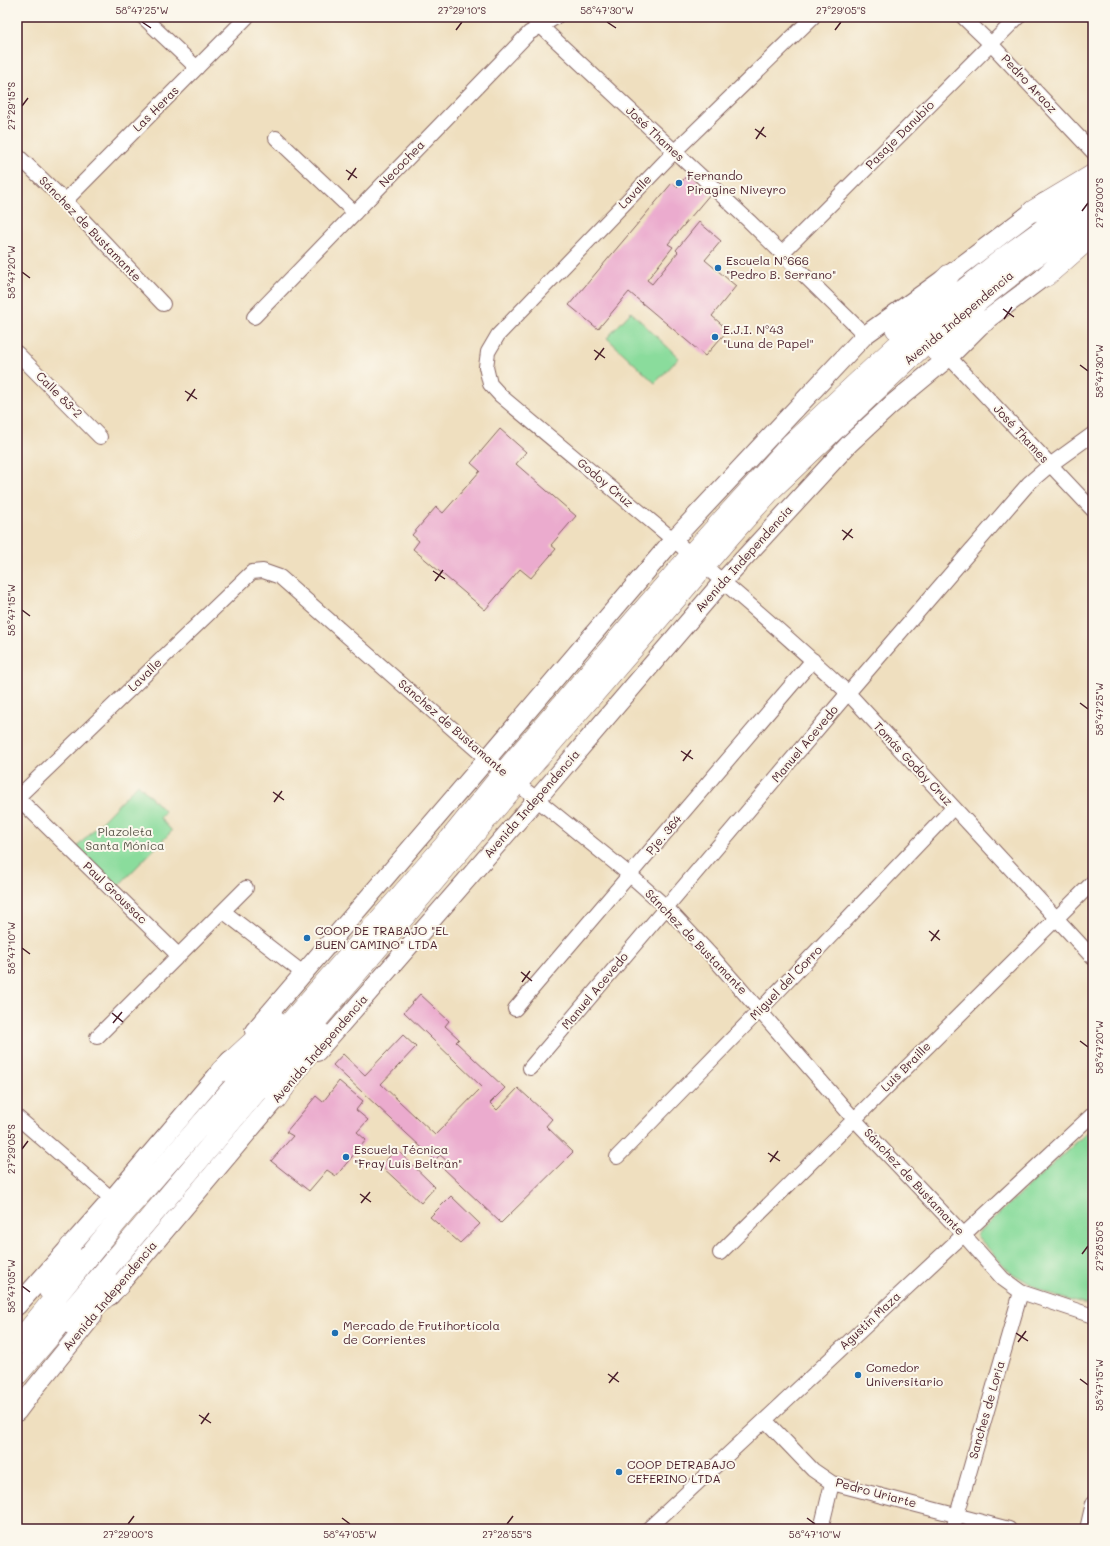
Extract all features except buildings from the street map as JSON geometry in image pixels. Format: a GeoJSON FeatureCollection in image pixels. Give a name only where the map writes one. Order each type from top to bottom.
{"type":"FeatureCollection","features":[{"type":"Feature","properties":{"kind":"highway"},"geometry":{"type":"LineString","coordinates":[[1033,211],[1093,175]]}},
{"type":"Feature","properties":{"kind":"highway","name":"Avenida Independencia"},"geometry":{"type":"LineString","coordinates":[[17,1375],[397,912],[698,561],[791,444],[917,327],[1005,257],[1093,193]]}},
{"type":"Feature","properties":{"kind":"highway","name":"Avenida Independencia"},"geometry":{"type":"LineString","coordinates":[[698,561],[929,340],[1024,265],[1093,214]]}},
{"type":"Feature","properties":{"kind":"highway"},"geometry":{"type":"LineString","coordinates":[[1046,276],[1093,234]]}},
{"type":"Feature","properties":{"kind":"highway"},"geometry":{"type":"LineString","coordinates":[[791,444],[862,362],[949,275]]}},
{"type":"Feature","properties":{"kind":"highway"},"geometry":{"type":"LineString","coordinates":[[850,415],[937,348],[985,321]]}},
{"type":"Feature","properties":{"kind":"highway"},"geometry":{"type":"LineString","coordinates":[[220,1071],[279,1017],[340,950],[397,912]]}},
{"type":"Feature","properties":{"kind":"highway"},"geometry":{"type":"LineString","coordinates":[[276,1099],[397,912]]}},
{"type":"Feature","properties":{"kind":"highway","name":"Avenida Independencia"},"geometry":{"type":"LineString","coordinates":[[17,1344],[124,1213],[397,912]]}},
{"type":"Feature","properties":{"kind":"highway"},"geometry":{"type":"LineString","coordinates":[[17,1337],[57,1278],[70,1247]]}},
{"type":"Feature","properties":{"kind":"highway"},"geometry":{"type":"LineString","coordinates":[[17,1379],[119,1285]]}},
{"type":"Feature","properties":{"kind":"main road"},"geometry":{"type":"LineString","coordinates":[[17,1306],[112,1199],[303,972],[673,540],[865,335],[949,275],[1093,164]]}},
{"type":"Feature","properties":{"kind":"main road","name":"Avenida Independencia"},"geometry":{"type":"LineString","coordinates":[[17,1412],[119,1285],[206,1184],[276,1099],[537,799],[723,581],[849,444],[891,405],[949,357],[985,321],[1093,242]]}},
{"type":"Feature","properties":{"kind":"street"},"geometry":{"type":"LineString","coordinates":[[143,17],[197,68]]}},
{"type":"Feature","properties":{"kind":"street","name":"Las Heras"},"geometry":{"type":"LineString","coordinates":[[65,201],[247,17]]}},
{"type":"Feature","properties":{"kind":"street","name":"Necochea"},"geometry":{"type":"LineString","coordinates":[[254,317],[529,33],[536,22],[556,17]]}},
{"type":"Feature","properties":{"kind":"street","name":"Lavalle"},"geometry":{"type":"LineString","coordinates":[[490,384],[486,367],[488,352],[498,335],[674,152],[813,17]]}},
{"type":"Feature","properties":{"kind":"street","name":"Pedro Araoz"},"geometry":{"type":"LineString","coordinates":[[963,17],[991,44],[1093,152]]}},
{"type":"Feature","properties":{"kind":"street","name":"Pasaje Danubio"},"geometry":{"type":"LineString","coordinates":[[782,253],[1018,17]]}},
{"type":"Feature","properties":{"kind":"street","name":"José Thames"},"geometry":{"type":"LineString","coordinates":[[536,22],[782,253],[865,335]]}},
{"type":"Feature","properties":{"kind":"street"},"geometry":{"type":"LineString","coordinates":[[276,138],[355,213]]}},
{"type":"Feature","properties":{"kind":"street","name":"Sánchez de Bustamante"},"geometry":{"type":"LineString","coordinates":[[18,158],[65,201],[162,304]]}},
{"type":"Feature","properties":{"kind":"street","name":"Calle 83-2"},"geometry":{"type":"LineString","coordinates":[[17,353],[100,437]]}},
{"type":"Feature","properties":{"kind":"street","name":"José Thames"},"geometry":{"type":"LineString","coordinates":[[949,357],[1093,510]]}},
{"type":"Feature","properties":{"kind":"street","name":"Godoy Cruz"},"geometry":{"type":"LineString","coordinates":[[490,384],[501,396],[723,581]]}},
{"type":"Feature","properties":{"kind":"street","name":"Manuel Acevedo"},"geometry":{"type":"LineString","coordinates":[[530,1068],[848,693],[1029,483],[1050,465],[1093,434]]}},
{"type":"Feature","properties":{"kind":"street","name":"Lavalle"},"geometry":{"type":"LineString","coordinates":[[17,797],[252,572],[263,571],[280,577]]}},
{"type":"Feature","properties":{"kind":"street","name":"Sánchez de Bustamante"},"geometry":{"type":"LineString","coordinates":[[280,577],[487,759],[630,875],[666,907],[760,1010],[854,1119],[963,1234],[1003,1279],[1021,1292],[1093,1316]]}},
{"type":"Feature","properties":{"kind":"street","name":"Tomás Godoy Cruz"},"geometry":{"type":"LineString","coordinates":[[723,581],[813,660],[848,693],[1093,958]]}},
{"type":"Feature","properties":{"kind":"street","name":"Pje. 364"},"geometry":{"type":"LineString","coordinates":[[515,1009],[813,660]]}},
{"type":"Feature","properties":{"kind":"street","name":"Paul Groussac"},"geometry":{"type":"LineString","coordinates":[[17,797],[179,956]]}},
{"type":"Feature","properties":{"kind":"street","name":"Miguel del Corro"},"geometry":{"type":"LineString","coordinates":[[617,1157],[953,808]]}},
{"type":"Feature","properties":{"kind":"street","name":"Luis Braille"},"geometry":{"type":"LineString","coordinates":[[720,1253],[1093,882]]}},
{"type":"Feature","properties":{"kind":"street"},"geometry":{"type":"LineString","coordinates":[[97,1037],[224,912],[246,888]]}},
{"type":"Feature","properties":{"kind":"street"},"geometry":{"type":"LineString","coordinates":[[224,912],[303,972]]}},
{"type":"Feature","properties":{"kind":"street","name":"Agustin Maza"},"geometry":{"type":"LineString","coordinates":[[648,1529],[1093,1114]]}},
{"type":"Feature","properties":{"kind":"street"},"geometry":{"type":"LineString","coordinates":[[17,1117],[112,1199]]}},
{"type":"Feature","properties":{"kind":"street","name":"Sanches de Loria"},"geometry":{"type":"LineString","coordinates":[[953,1529],[1021,1292]]}},
{"type":"Feature","properties":{"kind":"street","name":"Pedro Uriarte"},"geometry":{"type":"LineString","coordinates":[[765,1420],[813,1470],[832,1483],[957,1514],[1009,1529]]}},
{"type":"Feature","properties":{"kind":"street"},"geometry":{"type":"LineString","coordinates":[[821,1529],[832,1483]]}},
{"type":"Feature","properties":{"kind":"street"},"geometry":{"type":"LineString","coordinates":[[1087,1529],[1093,1504]]}},
{"type":"Feature","properties":{"kind":"green space"},"geometry":{"type":"Polygon","coordinates":[[[631,312],[679,358],[655,383],[607,338],[631,312]]]}},
{"type":"Feature","properties":{"kind":"green space","name":"Plazoleta Santa Mónica"},"geometry":{"type":"Polygon","coordinates":[[[138,784],[165,812],[160,818],[172,831],[118,886],[77,847],[138,784]]]}},
{"type":"Feature","properties":{"kind":"green space"},"geometry":{"type":"Polygon","coordinates":[[[1093,1127],[1093,1307],[1048,1294],[1010,1272],[976,1235],[1093,1127]]]}},
{"type":"Feature","properties":{"kind":"place","name":"Fernando Piragine Niveyro"},"geometry":{"type":"Point","coordinates":[679,183]}},
{"type":"Feature","properties":{"kind":"place","name":"Escuela Nº666 \"Pedro B. Serrano\""},"geometry":{"type":"Point","coordinates":[718,268]}},
{"type":"Feature","properties":{"kind":"place","name":"E.J.I. Nº43 \"Luna de Papel\""},"geometry":{"type":"Point","coordinates":[715,337]}},
{"type":"Feature","properties":{"kind":"place","name":"COOP DE TRABAJO \"EL BUEN CAMINO\" LTDA"},"geometry":{"type":"Point","coordinates":[307,938]}},
{"type":"Feature","properties":{"kind":"place","name":"Escuela Técnica \"Fray Luis Beltrán\""},"geometry":{"type":"Point","coordinates":[346,1157]}},
{"type":"Feature","properties":{"kind":"place","name":"Mercado de Frutihortícola de Corrientes"},"geometry":{"type":"Point","coordinates":[335,1333]}},
{"type":"Feature","properties":{"kind":"place","name":"Comedor Universitario"},"geometry":{"type":"Point","coordinates":[858,1375]}},
{"type":"Feature","properties":{"kind":"place","name":"COOP DETRABAJO CEFERINO LTDA"},"geometry":{"type":"Point","coordinates":[619,1472]}}]}
